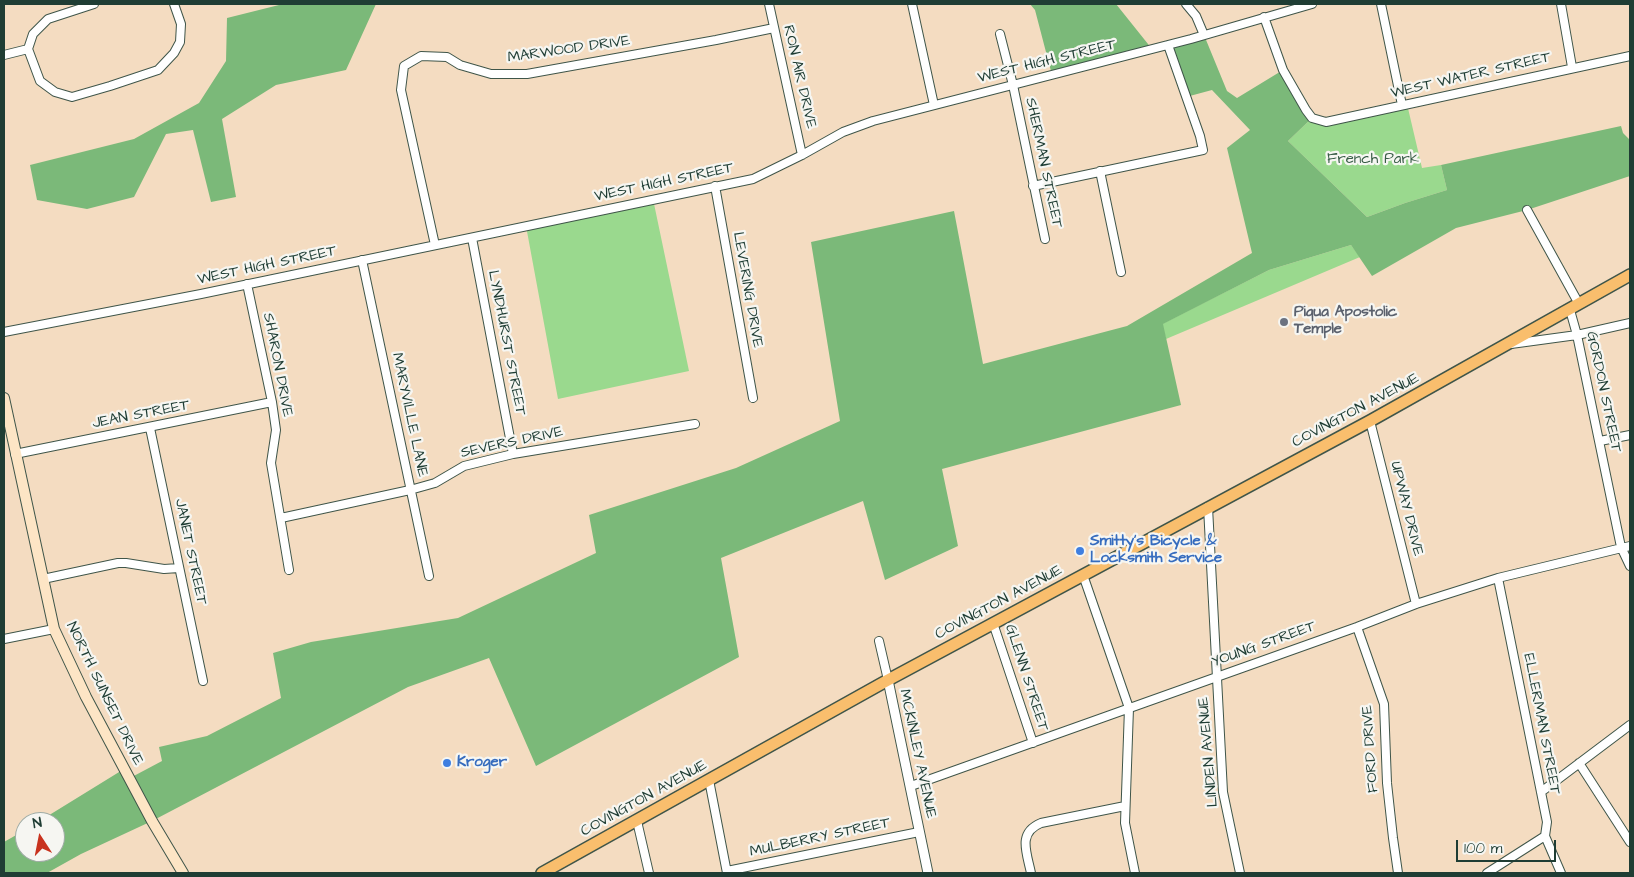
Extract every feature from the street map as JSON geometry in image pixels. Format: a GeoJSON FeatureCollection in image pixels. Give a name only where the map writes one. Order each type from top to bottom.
{"type":"FeatureCollection","features":[{"type":"Feature","properties":{"kind":"main road","name":"COVINGTON AVENUE"},"geometry":{"type":"LineString","coordinates":[[542,873],[993,622],[1370,421],[1630,275]]}},
{"type":"Feature","properties":{"kind":"main road","name":"NORTH SUNSET DRIVE"},"geometry":{"type":"LineString","coordinates":[[4,398],[54,629],[86,698],[182,873]]}},
{"type":"Feature","properties":{"kind":"street"},"geometry":{"type":"LineString","coordinates":[[94,4],[48,19],[33,34],[28,49],[40,81],[54,92],[72,97],[158,70],[174,53],[180,42],[181,24],[174,4]]}},
{"type":"Feature","properties":{"kind":"street","name":"RON AIR DRIVE"},"geometry":{"type":"LineString","coordinates":[[769,4],[802,156]]}},
{"type":"Feature","properties":{"kind":"street"},"geometry":{"type":"LineString","coordinates":[[912,4],[934,105]]}},
{"type":"Feature","properties":{"kind":"street"},"geometry":{"type":"LineString","coordinates":[[1186,4],[1196,16],[1204,35]]}},
{"type":"Feature","properties":{"kind":"street","name":"WEST HIGH STREET"},"geometry":{"type":"LineString","coordinates":[[4,332],[247,284],[753,179],[802,156],[844,132],[873,121],[1168,45],[1312,4]]}},
{"type":"Feature","properties":{"kind":"street"},"geometry":{"type":"LineString","coordinates":[[1380,4],[1402,105]]}},
{"type":"Feature","properties":{"kind":"street"},"geometry":{"type":"LineString","coordinates":[[1561,4],[1572,67]]}},
{"type":"Feature","properties":{"kind":"street","name":"WEST WATER STREET"},"geometry":{"type":"LineString","coordinates":[[1264,17],[1283,70],[1306,110],[1312,118],[1326,122],[1572,67],[1630,56]]}},
{"type":"Feature","properties":{"kind":"street","name":"MARWOOD DRIVE"},"geometry":{"type":"LineString","coordinates":[[435,245],[401,90],[404,66],[421,56],[447,57],[460,65],[491,74],[527,74],[774,28]]}},
{"type":"Feature","properties":{"kind":"street","name":"SHERMAN STREET"},"geometry":{"type":"LineString","coordinates":[[1000,34],[1013,85],[1045,239]]}},
{"type":"Feature","properties":{"kind":"street"},"geometry":{"type":"LineString","coordinates":[[1033,186],[1203,150],[1200,136],[1168,45]]}},
{"type":"Feature","properties":{"kind":"street"},"geometry":{"type":"LineString","coordinates":[[4,54],[28,49]]}},
{"type":"Feature","properties":{"kind":"street"},"geometry":{"type":"LineString","coordinates":[[1100,172],[1121,272]]}},
{"type":"Feature","properties":{"kind":"street","name":"LEVERING DRIVE"},"geometry":{"type":"LineString","coordinates":[[715,186],[753,398]]}},
{"type":"Feature","properties":{"kind":"street","name":"GORDON STREET"},"geometry":{"type":"LineString","coordinates":[[1527,210],[1574,307],[1577,335],[1621,547],[1630,566]]}},
{"type":"Feature","properties":{"kind":"street","name":"LYNDHURST STREET"},"geometry":{"type":"LineString","coordinates":[[472,238],[513,454]]}},
{"type":"Feature","properties":{"kind":"street","name":"MARYVILLE LANE"},"geometry":{"type":"LineString","coordinates":[[362,260],[429,576]]}},
{"type":"Feature","properties":{"kind":"street","name":"SHARON DRIVE"},"geometry":{"type":"LineString","coordinates":[[247,284],[272,402],[276,430],[271,463],[289,570]]}},
{"type":"Feature","properties":{"kind":"street"},"geometry":{"type":"LineString","coordinates":[[1509,344],[1577,335],[1630,323]]}},
{"type":"Feature","properties":{"kind":"street","name":"JEAN STREET"},"geometry":{"type":"LineString","coordinates":[[15,454],[272,402]]}},
{"type":"Feature","properties":{"kind":"street","name":"UPWAY DRIVE"},"geometry":{"type":"LineString","coordinates":[[1370,421],[1416,604]]}},
{"type":"Feature","properties":{"kind":"street","name":"SEVERS DRIVE"},"geometry":{"type":"LineString","coordinates":[[281,518],[410,490],[434,483],[464,466],[513,454],[696,424]]}},
{"type":"Feature","properties":{"kind":"street","name":"JANET STREET"},"geometry":{"type":"LineString","coordinates":[[150,428],[203,681]]}},
{"type":"Feature","properties":{"kind":"street"},"geometry":{"type":"LineString","coordinates":[[1600,442],[1630,435]]}},
{"type":"Feature","properties":{"kind":"street","name":"LINDEN AVENUE"},"geometry":{"type":"LineString","coordinates":[[1208,507],[1223,792],[1240,873]]}},
{"type":"Feature","properties":{"kind":"street","name":"YOUNG STREET"},"geometry":{"type":"LineString","coordinates":[[911,786],[1357,627],[1416,604],[1498,578],[1630,546]]}},
{"type":"Feature","properties":{"kind":"street"},"geometry":{"type":"LineString","coordinates":[[43,579],[118,563],[164,569],[179,568]]}},
{"type":"Feature","properties":{"kind":"street"},"geometry":{"type":"LineString","coordinates":[[1083,575],[1129,708],[1124,806],[1125,823],[1135,873]]}},
{"type":"Feature","properties":{"kind":"street","name":"ELLERMAN STREET"},"geometry":{"type":"LineString","coordinates":[[1498,578],[1547,822],[1545,836],[1561,873]]}},
{"type":"Feature","properties":{"kind":"street","name":"GLENN STREET"},"geometry":{"type":"LineString","coordinates":[[993,622],[1033,743]]}},
{"type":"Feature","properties":{"kind":"street","name":"FORD DRIVE"},"geometry":{"type":"LineString","coordinates":[[1357,627],[1384,704],[1387,783],[1398,873]]}},
{"type":"Feature","properties":{"kind":"street"},"geometry":{"type":"LineString","coordinates":[[4,639],[54,629]]}},
{"type":"Feature","properties":{"kind":"street","name":"MCKINLEY AVENUE"},"geometry":{"type":"LineString","coordinates":[[879,641],[928,873]]}},
{"type":"Feature","properties":{"kind":"street"},"geometry":{"type":"LineString","coordinates":[[1541,792],[1630,725]]}},
{"type":"Feature","properties":{"kind":"street"},"geometry":{"type":"LineString","coordinates":[[1579,764],[1630,842]]}},
{"type":"Feature","properties":{"kind":"street"},"geometry":{"type":"LineString","coordinates":[[709,780],[727,872]]}},
{"type":"Feature","properties":{"kind":"street"},"geometry":{"type":"LineString","coordinates":[[1031,873],[1026,839],[1028,832],[1033,827],[1041,823],[1124,806]]}},
{"type":"Feature","properties":{"kind":"street"},"geometry":{"type":"LineString","coordinates":[[637,821],[649,873]]}},
{"type":"Feature","properties":{"kind":"street","name":"MULBERRY STREET"},"geometry":{"type":"LineString","coordinates":[[727,872],[919,832]]}},
{"type":"Feature","properties":{"kind":"street"},"geometry":{"type":"LineString","coordinates":[[1487,873],[1545,836]]}},
{"type":"Feature","properties":{"kind":"green space"},"geometry":{"type":"Polygon","coordinates":[[[283,4],[376,4],[346,70],[276,85],[222,119],[236,197],[211,202],[193,130],[166,134],[134,197],[87,209],[37,200],[30,165],[134,139],[199,103],[226,61],[227,18],[283,4]]]}},
{"type":"Feature","properties":{"kind":"green space"},"geometry":{"type":"Polygon","coordinates":[[[1030,4],[1116,4],[1152,49],[1052,75],[1035,10],[1030,4]]]}},
{"type":"Feature","properties":{"kind":"green space"},"geometry":{"type":"Polygon","coordinates":[[[1204,35],[1227,91],[1237,98],[1283,70],[1312,118],[1288,141],[1367,217],[1447,190],[1441,165],[1621,126],[1623,133],[1630,140],[1630,176],[1527,210],[1456,228],[1372,276],[1351,245],[1269,270],[1163,324],[1181,405],[942,469],[958,546],[885,580],[863,501],[721,558],[739,657],[536,766],[489,658],[408,687],[152,821],[81,854],[47,873],[4,873],[4,842],[15,836],[15,862],[65,862],[65,812],[54,812],[124,769],[130,778],[162,761],[159,747],[207,736],[281,698],[273,653],[311,642],[458,618],[596,553],[589,515],[736,468],[840,421],[811,242],[954,211],[983,364],[1127,326],[1252,253],[1227,148],[1250,130],[1212,90],[1186,97],[1168,45],[1204,35]]]}},
{"type":"Feature","properties":{"kind":"green space","name":"French Park"},"geometry":{"type":"Polygon","coordinates":[[[1407,104],[1422,168],[1441,165],[1447,190],[1367,217],[1288,141],[1312,118],[1318,121],[1407,104]]]}},
{"type":"Feature","properties":{"kind":"green space"},"geometry":{"type":"Polygon","coordinates":[[[653,199],[689,371],[558,399],[526,226],[653,199]]]}},
{"type":"Feature","properties":{"kind":"green space"},"geometry":{"type":"Polygon","coordinates":[[[1351,245],[1360,257],[1166,339],[1162,324],[1269,270],[1351,245]]]}},
{"type":"Feature","properties":{"kind":"place","name":"Piqua Apostolic Temple"},"geometry":{"type":"Point","coordinates":[1284,322]}},
{"type":"Feature","properties":{"kind":"place","name":"Smitty's Bicycle & Locksmith Service"},"geometry":{"type":"Point","coordinates":[1080,551]}},
{"type":"Feature","properties":{"kind":"place","name":"Kroger"},"geometry":{"type":"Point","coordinates":[447,763]}}]}
